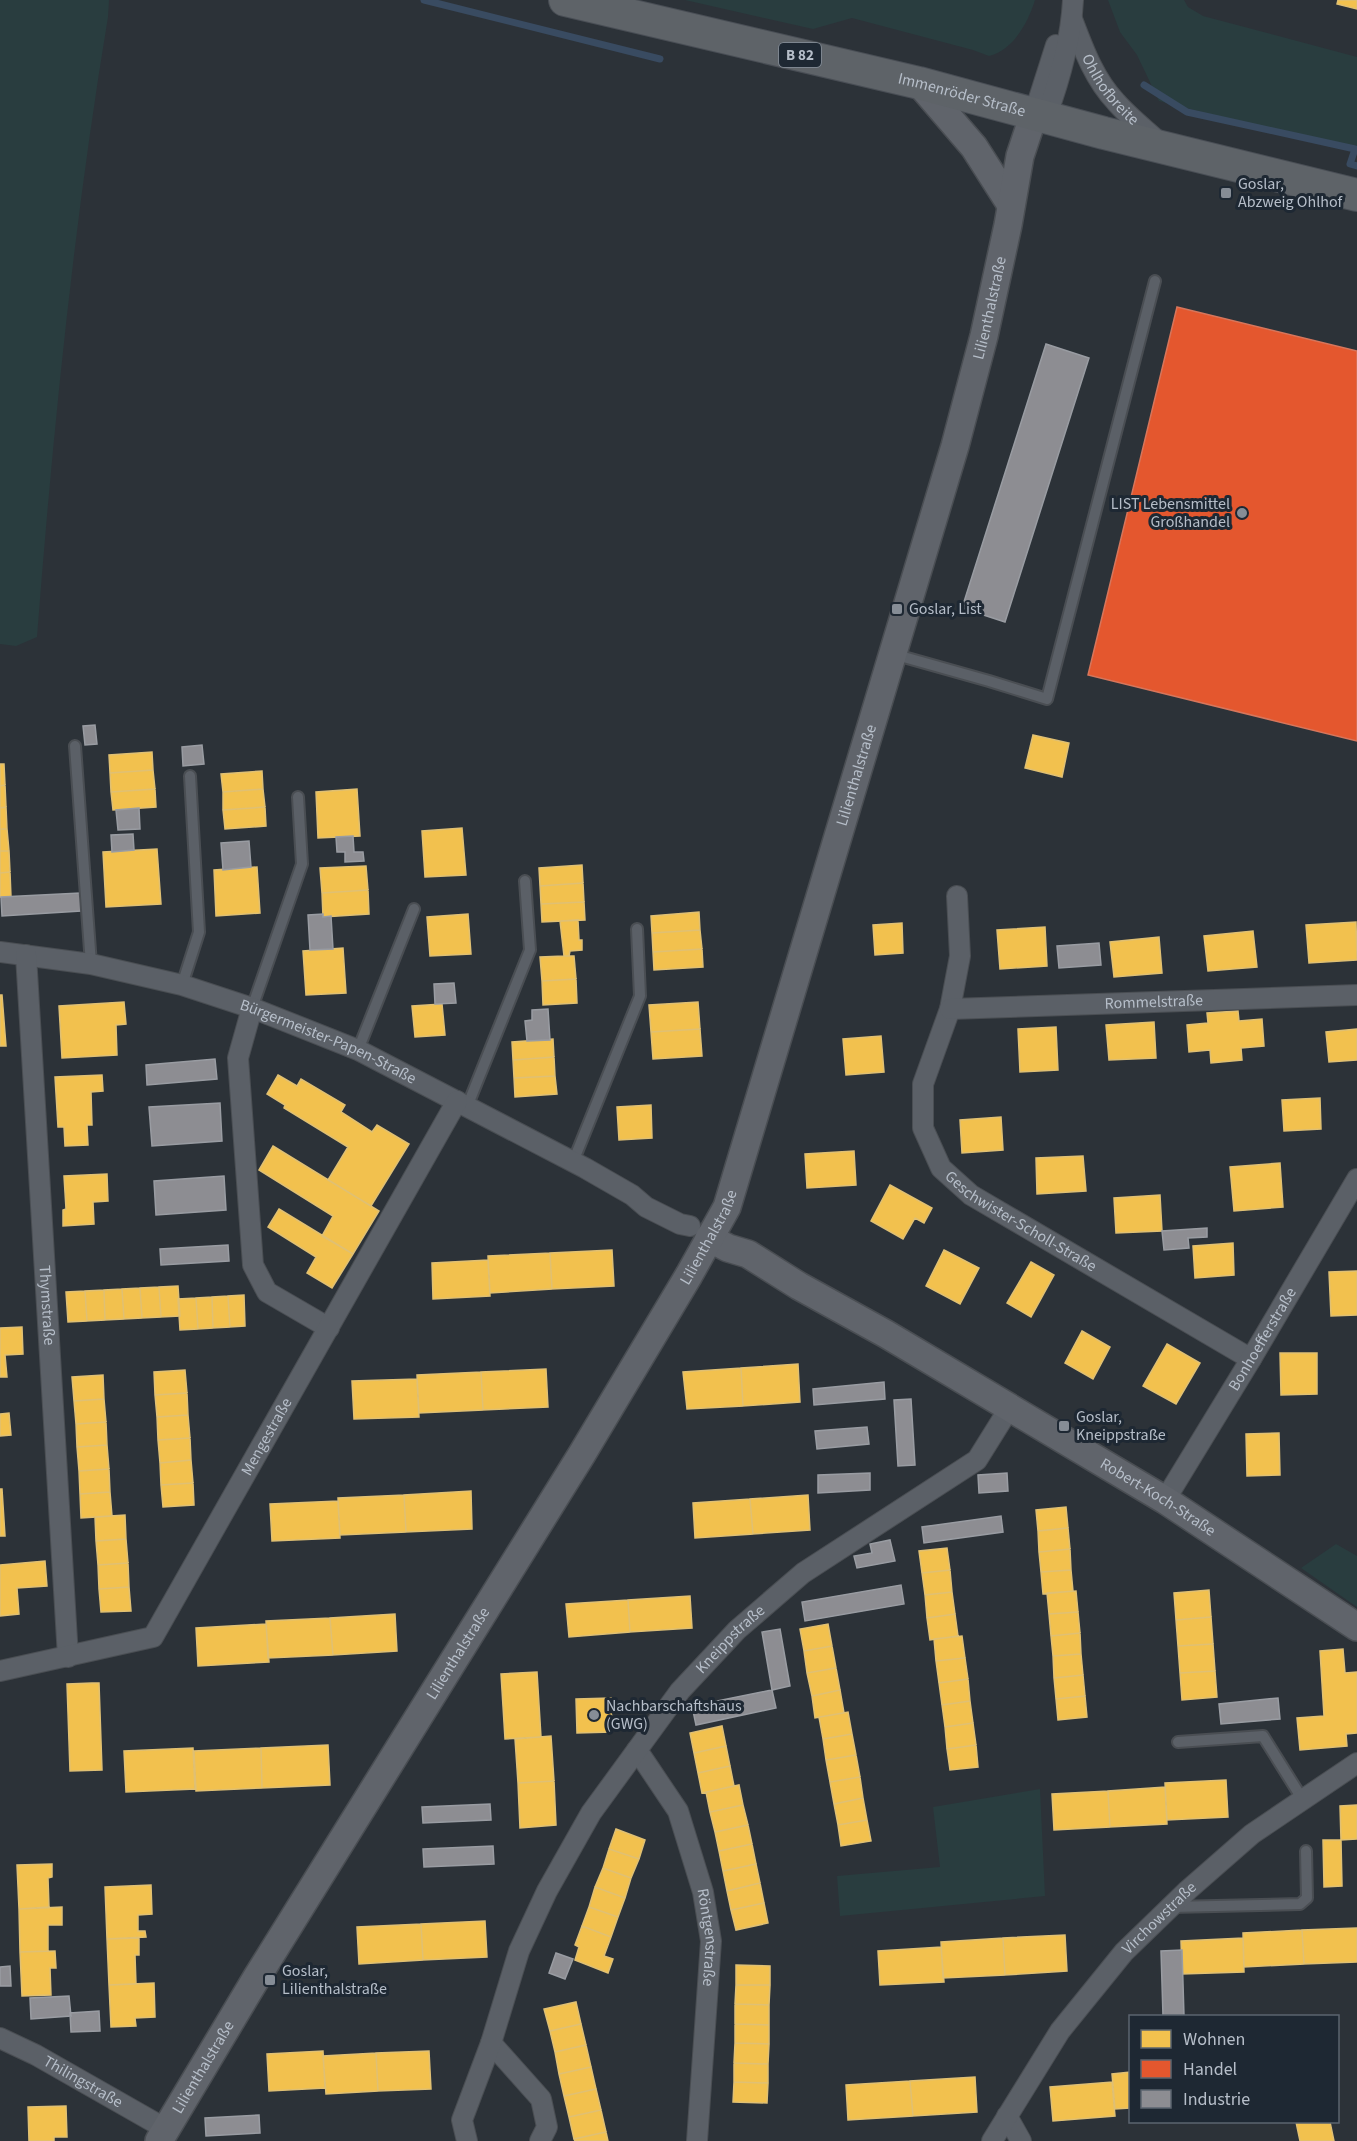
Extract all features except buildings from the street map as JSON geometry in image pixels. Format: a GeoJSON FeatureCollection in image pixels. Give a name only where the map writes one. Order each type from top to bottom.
{"type":"FeatureCollection","features":[{"type":"Feature","properties":{"kind":"main road","name":"Immenröder Straße"},"geometry":{"type":"LineString","coordinates":[[565,0],[919,83],[1165,148],[1357,195]]}},
{"type":"Feature","properties":{"kind":"street","name":"Ohlhofbreite"},"geometry":{"type":"LineString","coordinates":[[1040,116],[1072,6]]}},
{"type":"Feature","properties":{"kind":"street","name":"Ohlhofbreite"},"geometry":{"type":"LineString","coordinates":[[1072,6],[1091,65],[1105,88],[1115,102],[1165,148]]}},
{"type":"Feature","properties":{"kind":"street"},"geometry":{"type":"LineString","coordinates":[[919,83],[975,147],[1010,215]]}},
{"type":"Feature","properties":{"kind":"street","name":"Lilienthalstraße"},"geometry":{"type":"LineString","coordinates":[[163,2135],[257,1977],[582,1454],[727,1207],[955,446],[984,336],[1020,156],[1040,116]]}},
{"type":"Feature","properties":{"kind":"street","name":"Geschwister-Scholl-Straße"},"geometry":{"type":"LineString","coordinates":[[957,896],[960,956],[950,1009],[923,1084],[923,1128],[940,1168],[971,1195],[1251,1359]]}},
{"type":"Feature","properties":{"kind":"street","name":"Bürgermeister-Papen-Straße"},"geometry":{"type":"LineString","coordinates":[[0,952],[91,964],[182,985],[252,1008],[358,1050],[632,1195],[650,1199],[683,1218],[709,1237]]}},
{"type":"Feature","properties":{"kind":"street","name":"Thymstraße"},"geometry":{"type":"LineString","coordinates":[[26,955],[68,1657]]}},
{"type":"Feature","properties":{"kind":"street","name":"Rommelstraße"},"geometry":{"type":"LineString","coordinates":[[950,1009],[1357,995]]}},
{"type":"Feature","properties":{"kind":"street"},"geometry":{"type":"LineString","coordinates":[[252,1008],[238,1058],[253,1265],[267,1292],[329,1328]]}},
{"type":"Feature","properties":{"kind":"street","name":"Mengestraße"},"geometry":{"type":"LineString","coordinates":[[0,1671],[153,1637],[329,1328],[462,1104]]}},
{"type":"Feature","properties":{"kind":"street","name":"Bonhoefferstraße"},"geometry":{"type":"LineString","coordinates":[[1165,1500],[1357,1179]]}},
{"type":"Feature","properties":{"kind":"street","name":"Robert-Koch-Straße"},"geometry":{"type":"LineString","coordinates":[[709,1237],[735,1257],[775,1280],[799,1286],[886,1334],[1165,1500],[1357,1627]]}},
{"type":"Feature","properties":{"kind":"street","name":"Kneippstraße"},"geometry":{"type":"LineString","coordinates":[[467,2141],[462,2120],[491,2043],[519,1952],[554,1877],[591,1813],[680,1691],[737,1630],[803,1573],[976,1460],[1010,1407]]}},
{"type":"Feature","properties":{"kind":"street","name":"Röntgenstraße"},"geometry":{"type":"LineString","coordinates":[[637,1750],[678,1811],[703,1892],[711,1941],[697,2141]]}},
{"type":"Feature","properties":{"kind":"street","name":"Virchowstraße"},"geometry":{"type":"LineString","coordinates":[[992,2141],[1060,2031],[1124,1952],[1170,1907],[1252,1834],[1357,1764]]}},
{"type":"Feature","properties":{"kind":"street","name":"Thilingstraße"},"geometry":{"type":"LineString","coordinates":[[0,2038],[36,2055],[163,2135]]}},
{"type":"Feature","properties":{"kind":"street"},"geometry":{"type":"LineString","coordinates":[[491,2043],[541,2099],[547,2127],[540,2141]]}},
{"type":"Feature","properties":{"kind":"street"},"geometry":{"type":"LineString","coordinates":[[1007,2116],[1021,2141]]}},
{"type":"Feature","properties":{"kind":"lane"},"geometry":{"type":"LineString","coordinates":[[893,654],[1047,699],[1155,281]]}},
{"type":"Feature","properties":{"kind":"lane"},"geometry":{"type":"LineString","coordinates":[[75,746],[91,964]]}},
{"type":"Feature","properties":{"kind":"lane"},"geometry":{"type":"LineString","coordinates":[[182,985],[199,933],[190,776]]}},
{"type":"Feature","properties":{"kind":"lane"},"geometry":{"type":"LineString","coordinates":[[252,1008],[302,864],[297,797]]}},
{"type":"Feature","properties":{"kind":"lane"},"geometry":{"type":"LineString","coordinates":[[462,1104],[530,950],[525,881]]}},
{"type":"Feature","properties":{"kind":"lane"},"geometry":{"type":"LineString","coordinates":[[358,1050],[414,909]]}},
{"type":"Feature","properties":{"kind":"lane"},"geometry":{"type":"LineString","coordinates":[[573,1162],[640,996],[638,929]]}},
{"type":"Feature","properties":{"kind":"lane"},"geometry":{"type":"LineString","coordinates":[[1178,1742],[1263,1736],[1303,1800]]}},
{"type":"Feature","properties":{"kind":"lane"},"geometry":{"type":"LineString","coordinates":[[1170,1907],[1300,1904],[1307,1898],[1306,1851]]}},
{"type":"Feature","properties":{"kind":"green space"},"geometry":{"type":"Polygon","coordinates":[[[0,0],[109,0],[66,326],[37,637],[16,646],[0,644],[0,0]]]}},
{"type":"Feature","properties":{"kind":"green space"},"geometry":{"type":"Polygon","coordinates":[[[685,0],[1035,0],[1024,26],[1012,42],[998,53],[989,56],[852,18],[813,29],[685,0]]]}},
{"type":"Feature","properties":{"kind":"green space"},"geometry":{"type":"Polygon","coordinates":[[[1108,0],[1184,0],[1188,7],[1203,16],[1357,57],[1357,152],[1159,101],[1137,55],[1120,32],[1108,0]]]}},
{"type":"Feature","properties":{"kind":"green space"},"geometry":{"type":"Polygon","coordinates":[[[1336,1544],[1357,1556],[1357,1607],[1301,1568],[1336,1544]]]}},
{"type":"Feature","properties":{"kind":"green space"},"geometry":{"type":"Polygon","coordinates":[[[1040,1789],[1045,1896],[840,1916],[837,1876],[940,1867],[933,1807],[1040,1789]]]}},
{"type":"Feature","properties":{"kind":"waterway"},"geometry":{"type":"LineString","coordinates":[[424,0],[660,59]]}},
{"type":"Feature","properties":{"kind":"waterway"},"geometry":{"type":"LineString","coordinates":[[1144,85],[1187,112],[1355,149],[1350,164],[1357,166]]}},
{"type":"Feature","properties":{"kind":"place","name":"Goslar, Abzweig Ohlhof"},"geometry":{"type":"Point","coordinates":[1226,193]}},
{"type":"Feature","properties":{"kind":"place","name":"LIST Lebensmittel Großhandel"},"geometry":{"type":"Point","coordinates":[1242,513]}},
{"type":"Feature","properties":{"kind":"place","name":"Goslar, List"},"geometry":{"type":"Point","coordinates":[897,609]}},
{"type":"Feature","properties":{"kind":"place","name":"Goslar, Kneippstraße"},"geometry":{"type":"Point","coordinates":[1064,1426]}},
{"type":"Feature","properties":{"kind":"place","name":"Nachbarschaftshaus (GWG)"},"geometry":{"type":"Point","coordinates":[594,1715]}},
{"type":"Feature","properties":{"kind":"place","name":"Goslar, Lilienthalstraße"},"geometry":{"type":"Point","coordinates":[270,1980]}}]}
